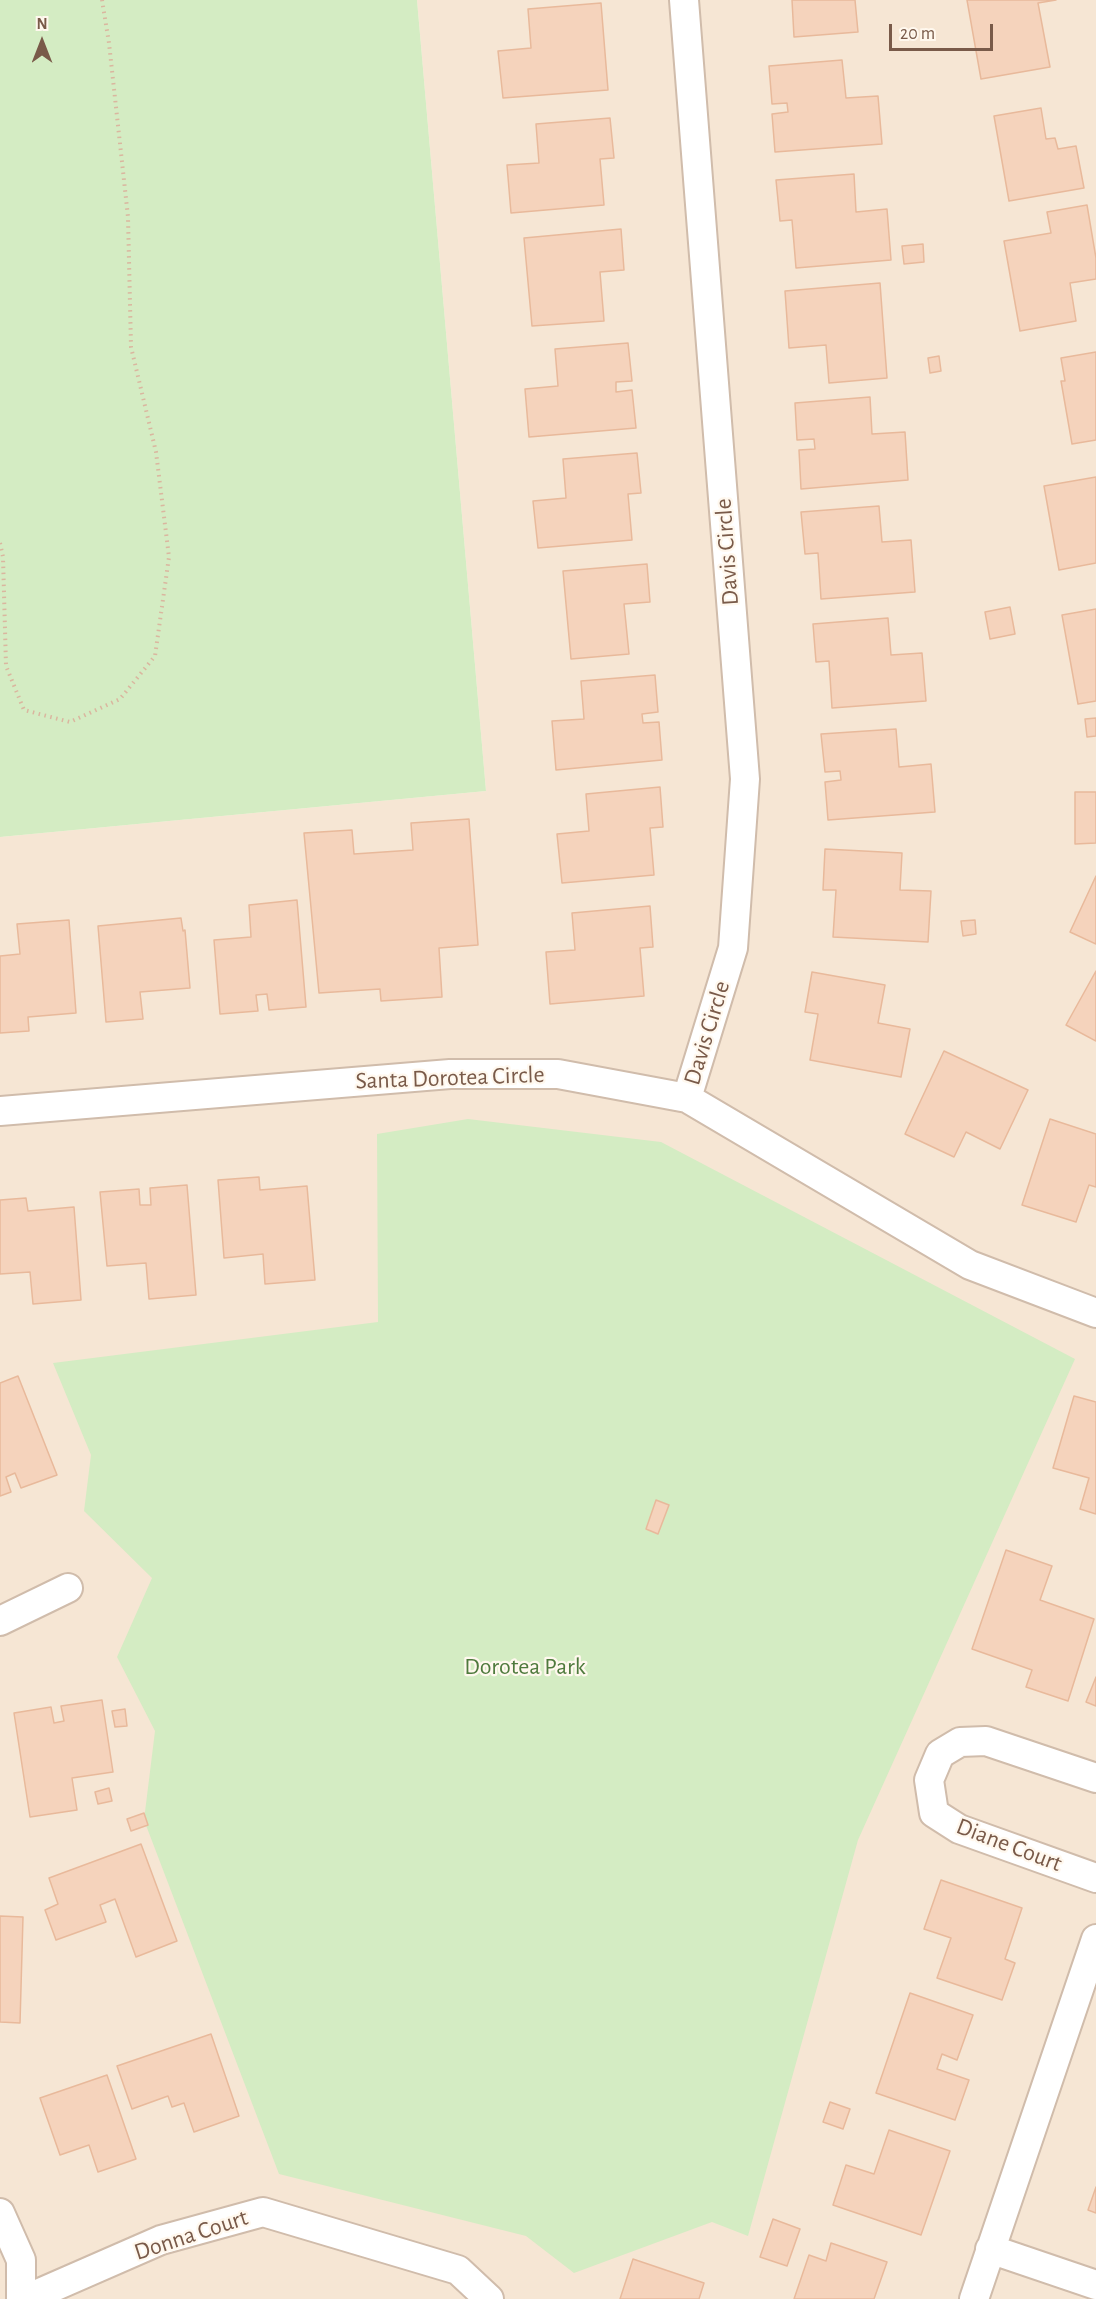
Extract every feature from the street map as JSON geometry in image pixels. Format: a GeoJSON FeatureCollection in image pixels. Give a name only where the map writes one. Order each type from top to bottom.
{"type":"FeatureCollection","features":[{"type":"Feature","properties":{"kind":"street","name":"Davis Circle"},"geometry":{"type":"LineString","coordinates":[[684,0],[745,779],[733,948],[687,1098]]}},
{"type":"Feature","properties":{"kind":"street","name":"Santa Dorotea Circle"},"geometry":{"type":"LineString","coordinates":[[0,1111],[450,1074],[558,1074],[687,1098],[970,1265],[1096,1313]]}},
{"type":"Feature","properties":{"kind":"street"},"geometry":{"type":"LineString","coordinates":[[0,1621],[68,1588]]}},
{"type":"Feature","properties":{"kind":"street","name":"Diane Court"},"geometry":{"type":"LineString","coordinates":[[1096,1778],[986,1741],[960,1742],[940,1754],[929,1780],[934,1813],[959,1829],[1096,1878]]}},
{"type":"Feature","properties":{"kind":"street"},"geometry":{"type":"LineString","coordinates":[[974,2299],[1096,1939]]}},
{"type":"Feature","properties":{"kind":"street","name":"Donna Court"},"geometry":{"type":"LineString","coordinates":[[26,2299],[161,2240],[263,2212],[458,2270],[489,2299]]}},
{"type":"Feature","properties":{"kind":"street"},"geometry":{"type":"LineString","coordinates":[[0,2213],[21,2260],[21,2299]]}},
{"type":"Feature","properties":{"kind":"street"},"geometry":{"type":"LineString","coordinates":[[990,2249],[1096,2285]]}},
{"type":"Feature","properties":{"kind":"street"},"geometry":{"type":"LineString","coordinates":[[0,2296],[12,2299]]}},
{"type":"Feature","properties":{"kind":"path"},"geometry":{"type":"LineString","coordinates":[[0,543],[3,557],[6,666],[24,710],[70,722],[120,699],[154,656],[169,557],[156,452],[131,347],[128,217],[109,43],[102,0]]}},
{"type":"Feature","properties":{"kind":"shaded area"},"geometry":{"type":"Polygon","coordinates":[[[417,0],[1096,0],[1096,2299],[0,2299],[0,837],[486,791],[417,0]]]}},
{"type":"Feature","properties":{"kind":"green space"},"geometry":{"type":"Polygon","coordinates":[[[0,0],[417,0],[486,791],[0,837],[0,0]]]}},
{"type":"Feature","properties":{"kind":"green space","name":"Dorotea Park"},"geometry":{"type":"Polygon","coordinates":[[[468,1119],[661,1142],[1075,1359],[858,1840],[748,2236],[712,2222],[574,2273],[526,2236],[279,2174],[144,1820],[155,1731],[117,1657],[152,1578],[84,1511],[91,1455],[53,1363],[378,1322],[377,1134],[468,1119]]]}},
{"type":"Feature","properties":{"kind":"building"},"geometry":{"type":"Polygon","coordinates":[[[792,0],[855,0],[858,32],[794,37],[792,0]]]}},
{"type":"Feature","properties":{"kind":"building"},"geometry":{"type":"Polygon","coordinates":[[[967,0],[1056,0],[1038,3],[1050,67],[981,79],[967,0]]]}},
{"type":"Feature","properties":{"kind":"building"},"geometry":{"type":"Polygon","coordinates":[[[601,3],[608,90],[503,98],[498,51],[531,48],[528,9],[601,3]]]}},
{"type":"Feature","properties":{"kind":"building"},"geometry":{"type":"Polygon","coordinates":[[[842,60],[846,98],[878,96],[882,144],[775,152],[772,114],[788,112],[787,103],[772,104],[769,66],[842,60]]]}},
{"type":"Feature","properties":{"kind":"building"},"geometry":{"type":"Polygon","coordinates":[[[1041,108],[1046,139],[1055,138],[1058,149],[1076,146],[1084,188],[1009,201],[994,116],[1041,108]]]}},
{"type":"Feature","properties":{"kind":"building"},"geometry":{"type":"Polygon","coordinates":[[[610,118],[614,158],[600,159],[604,205],[511,213],[507,165],[539,163],[536,124],[610,118]]]}},
{"type":"Feature","properties":{"kind":"building"},"geometry":{"type":"Polygon","coordinates":[[[854,174],[856,212],[887,209],[891,260],[796,268],[792,220],[780,221],[776,180],[854,174]]]}},
{"type":"Feature","properties":{"kind":"building"},"geometry":{"type":"Polygon","coordinates":[[[1087,205],[1096,258],[1096,279],[1070,283],[1076,321],[1020,331],[1004,241],[1051,233],[1047,212],[1087,205]]]}},
{"type":"Feature","properties":{"kind":"building"},"geometry":{"type":"Polygon","coordinates":[[[621,229],[624,270],[600,272],[604,321],[532,326],[524,238],[621,229]]]}},
{"type":"Feature","properties":{"kind":"building"},"geometry":{"type":"Polygon","coordinates":[[[923,244],[924,262],[904,264],[902,246],[923,244]]]}},
{"type":"Feature","properties":{"kind":"building"},"geometry":{"type":"Polygon","coordinates":[[[880,283],[887,378],[829,383],[826,345],[789,348],[785,291],[880,283]]]}},
{"type":"Feature","properties":{"kind":"building"},"geometry":{"type":"Polygon","coordinates":[[[628,343],[632,381],[616,382],[616,392],[632,390],[636,428],[529,437],[525,389],[558,386],[555,349],[628,343]]]}},
{"type":"Feature","properties":{"kind":"building"},"geometry":{"type":"Polygon","coordinates":[[[1096,352],[1096,440],[1072,444],[1061,381],[1065,381],[1061,358],[1096,352]]]}},
{"type":"Feature","properties":{"kind":"building"},"geometry":{"type":"Polygon","coordinates":[[[939,356],[941,371],[930,373],[928,358],[939,356]]]}},
{"type":"Feature","properties":{"kind":"building"},"geometry":{"type":"Polygon","coordinates":[[[870,397],[872,434],[905,432],[908,480],[801,489],[799,450],[815,449],[814,439],[797,440],[795,403],[870,397]]]}},
{"type":"Feature","properties":{"kind":"building"},"geometry":{"type":"Polygon","coordinates":[[[637,453],[641,493],[628,494],[632,540],[538,548],[533,501],[566,498],[563,459],[637,453]]]}},
{"type":"Feature","properties":{"kind":"building"},"geometry":{"type":"Polygon","coordinates":[[[1096,477],[1096,563],[1059,570],[1044,486],[1096,477]]]}},
{"type":"Feature","properties":{"kind":"building"},"geometry":{"type":"Polygon","coordinates":[[[879,506],[882,542],[911,540],[915,592],[821,599],[818,553],[805,554],[801,512],[879,506]]]}},
{"type":"Feature","properties":{"kind":"building"},"geometry":{"type":"Polygon","coordinates":[[[647,564],[650,602],[624,604],[629,654],[571,659],[563,571],[647,564]]]}},
{"type":"Feature","properties":{"kind":"building"},"geometry":{"type":"Polygon","coordinates":[[[1010,607],[1015,634],[990,639],[985,612],[1010,607]]]}},
{"type":"Feature","properties":{"kind":"building"},"geometry":{"type":"Polygon","coordinates":[[[1096,609],[1096,701],[1078,704],[1062,615],[1096,609]]]}},
{"type":"Feature","properties":{"kind":"building"},"geometry":{"type":"Polygon","coordinates":[[[888,618],[891,655],[922,653],[926,701],[832,708],[829,661],[816,662],[813,624],[888,618]]]}},
{"type":"Feature","properties":{"kind":"building"},"geometry":{"type":"Polygon","coordinates":[[[655,675],[658,712],[642,714],[643,723],[659,722],[662,760],[556,770],[552,721],[584,719],[581,681],[655,675]]]}},
{"type":"Feature","properties":{"kind":"building"},"geometry":{"type":"Polygon","coordinates":[[[1096,718],[1096,736],[1087,737],[1085,719],[1096,718]]]}},
{"type":"Feature","properties":{"kind":"building"},"geometry":{"type":"Polygon","coordinates":[[[896,729],[899,767],[931,764],[935,812],[828,820],[825,782],[841,780],[840,771],[825,772],[821,734],[896,729]]]}},
{"type":"Feature","properties":{"kind":"building"},"geometry":{"type":"Polygon","coordinates":[[[660,787],[663,827],[650,828],[654,875],[562,883],[557,834],[589,831],[586,794],[660,787]]]}},
{"type":"Feature","properties":{"kind":"building"},"geometry":{"type":"Polygon","coordinates":[[[1075,792],[1096,792],[1096,843],[1075,844],[1075,792]]]}},
{"type":"Feature","properties":{"kind":"building"},"geometry":{"type":"Polygon","coordinates":[[[469,819],[478,945],[439,948],[442,997],[381,1001],[380,989],[319,993],[304,833],[352,830],[354,854],[413,850],[411,823],[469,819]]]}},
{"type":"Feature","properties":{"kind":"building"},"geometry":{"type":"Polygon","coordinates":[[[825,849],[902,853],[900,890],[931,891],[928,942],[833,937],[836,890],[823,890],[825,849]]]}},
{"type":"Feature","properties":{"kind":"building"},"geometry":{"type":"Polygon","coordinates":[[[1096,876],[1096,944],[1070,932],[1096,876]]]}},
{"type":"Feature","properties":{"kind":"building"},"geometry":{"type":"Polygon","coordinates":[[[297,900],[306,1007],[269,1010],[267,994],[256,995],[258,1011],[220,1014],[214,940],[251,937],[249,905],[297,900]]]}},
{"type":"Feature","properties":{"kind":"building"},"geometry":{"type":"Polygon","coordinates":[[[650,906],[653,947],[640,948],[644,996],[550,1004],[546,952],[575,950],[572,913],[650,906]]]}},
{"type":"Feature","properties":{"kind":"building"},"geometry":{"type":"Polygon","coordinates":[[[181,918],[183,931],[185,930],[190,988],[140,992],[143,1019],[106,1022],[98,926],[181,918]]]}},
{"type":"Feature","properties":{"kind":"building"},"geometry":{"type":"Polygon","coordinates":[[[69,920],[76,1013],[28,1017],[29,1031],[0,1033],[0,956],[20,954],[17,924],[69,920]]]}},
{"type":"Feature","properties":{"kind":"building"},"geometry":{"type":"Polygon","coordinates":[[[975,920],[976,934],[963,936],[961,921],[975,920]]]}},
{"type":"Feature","properties":{"kind":"building"},"geometry":{"type":"Polygon","coordinates":[[[1096,971],[1096,1041],[1066,1025],[1096,971]]]}},
{"type":"Feature","properties":{"kind":"building"},"geometry":{"type":"Polygon","coordinates":[[[812,972],[885,985],[878,1023],[910,1029],[901,1077],[810,1060],[818,1014],[805,1012],[812,972]]]}},
{"type":"Feature","properties":{"kind":"building"},"geometry":{"type":"Polygon","coordinates":[[[944,1051],[1028,1090],[1000,1149],[966,1132],[954,1157],[905,1134],[944,1051]]]}},
{"type":"Feature","properties":{"kind":"building"},"geometry":{"type":"Polygon","coordinates":[[[1050,1119],[1096,1134],[1096,1187],[1089,1185],[1076,1222],[1022,1205],[1050,1119]]]}},
{"type":"Feature","properties":{"kind":"building"},"geometry":{"type":"Polygon","coordinates":[[[259,1177],[260,1190],[307,1186],[315,1280],[265,1284],[263,1254],[224,1258],[218,1180],[259,1177]]]}},
{"type":"Feature","properties":{"kind":"building"},"geometry":{"type":"Polygon","coordinates":[[[187,1185],[196,1295],[149,1299],[146,1263],[107,1266],[100,1192],[139,1189],[140,1205],[151,1205],[150,1188],[187,1185]]]}},
{"type":"Feature","properties":{"kind":"building"},"geometry":{"type":"Polygon","coordinates":[[[26,1198],[28,1211],[74,1207],[81,1300],[33,1304],[30,1272],[0,1274],[0,1200],[26,1198]]]}},
{"type":"Feature","properties":{"kind":"building"},"geometry":{"type":"Polygon","coordinates":[[[18,1376],[57,1475],[21,1488],[15,1473],[6,1477],[11,1492],[0,1496],[0,1383],[18,1376]]]}},
{"type":"Feature","properties":{"kind":"building"},"geometry":{"type":"Polygon","coordinates":[[[1074,1396],[1096,1402],[1096,1514],[1080,1509],[1089,1478],[1053,1468],[1074,1396]]]}},
{"type":"Feature","properties":{"kind":"building"},"geometry":{"type":"Polygon","coordinates":[[[656,1500],[669,1505],[658,1534],[646,1529],[656,1500]]]}},
{"type":"Feature","properties":{"kind":"building"},"geometry":{"type":"Polygon","coordinates":[[[1006,1550],[1052,1566],[1040,1600],[1094,1619],[1068,1701],[1026,1687],[1032,1670],[972,1649],[1006,1550]]]}},
{"type":"Feature","properties":{"kind":"building"},"geometry":{"type":"Polygon","coordinates":[[[1096,1677],[1096,1706],[1086,1702],[1096,1677]]]}},
{"type":"Feature","properties":{"kind":"building"},"geometry":{"type":"Polygon","coordinates":[[[102,1700],[113,1772],[72,1778],[77,1810],[30,1817],[14,1713],[51,1707],[54,1723],[64,1721],[61,1706],[102,1700]]]}},
{"type":"Feature","properties":{"kind":"building"},"geometry":{"type":"Polygon","coordinates":[[[125,1709],[127,1726],[115,1727],[112,1711],[125,1709]]]}},
{"type":"Feature","properties":{"kind":"building"},"geometry":{"type":"Polygon","coordinates":[[[109,1788],[112,1801],[98,1804],[95,1792],[109,1788]]]}},
{"type":"Feature","properties":{"kind":"building"},"geometry":{"type":"Polygon","coordinates":[[[144,1813],[148,1825],[131,1831],[127,1819],[144,1813]]]}},
{"type":"Feature","properties":{"kind":"building"},"geometry":{"type":"Polygon","coordinates":[[[141,1844],[177,1941],[136,1957],[115,1899],[100,1905],[106,1922],[56,1940],[45,1910],[58,1904],[49,1878],[141,1844]]]}},
{"type":"Feature","properties":{"kind":"building"},"geometry":{"type":"Polygon","coordinates":[[[941,1880],[1022,1908],[1005,1959],[1015,1963],[1002,2000],[937,1978],[951,1938],[924,1929],[941,1880]]]}},
{"type":"Feature","properties":{"kind":"building"},"geometry":{"type":"Polygon","coordinates":[[[0,1916],[23,1917],[20,2023],[0,2022],[0,1916]]]}},
{"type":"Feature","properties":{"kind":"building"},"geometry":{"type":"Polygon","coordinates":[[[910,1993],[973,2015],[957,2060],[942,2054],[937,2069],[969,2080],[955,2120],[876,2093],[910,1993]]]}},
{"type":"Feature","properties":{"kind":"building"},"geometry":{"type":"Polygon","coordinates":[[[211,2034],[239,2116],[194,2132],[184,2103],[172,2107],[168,2096],[132,2109],[117,2066],[211,2034]]]}},
{"type":"Feature","properties":{"kind":"building"},"geometry":{"type":"Polygon","coordinates":[[[107,2075],[136,2159],[98,2172],[89,2145],[60,2155],[40,2098],[107,2075]]]}},
{"type":"Feature","properties":{"kind":"building"},"geometry":{"type":"Polygon","coordinates":[[[830,2102],[850,2109],[843,2129],[823,2122],[830,2102]]]}},
{"type":"Feature","properties":{"kind":"building"},"geometry":{"type":"Polygon","coordinates":[[[889,2130],[950,2151],[921,2235],[833,2205],[846,2165],[874,2174],[889,2130]]]}},
{"type":"Feature","properties":{"kind":"building"},"geometry":{"type":"Polygon","coordinates":[[[1096,2187],[1096,2213],[1088,2210],[1096,2187]]]}},
{"type":"Feature","properties":{"kind":"building"},"geometry":{"type":"Polygon","coordinates":[[[773,2219],[800,2229],[787,2266],[760,2257],[773,2219]]]}},
{"type":"Feature","properties":{"kind":"building"},"geometry":{"type":"Polygon","coordinates":[[[831,2243],[887,2262],[874,2299],[794,2299],[809,2255],[826,2261],[831,2243]]]}},
{"type":"Feature","properties":{"kind":"building"},"geometry":{"type":"Polygon","coordinates":[[[633,2259],[704,2283],[699,2299],[620,2299],[633,2259]]]}}]}
